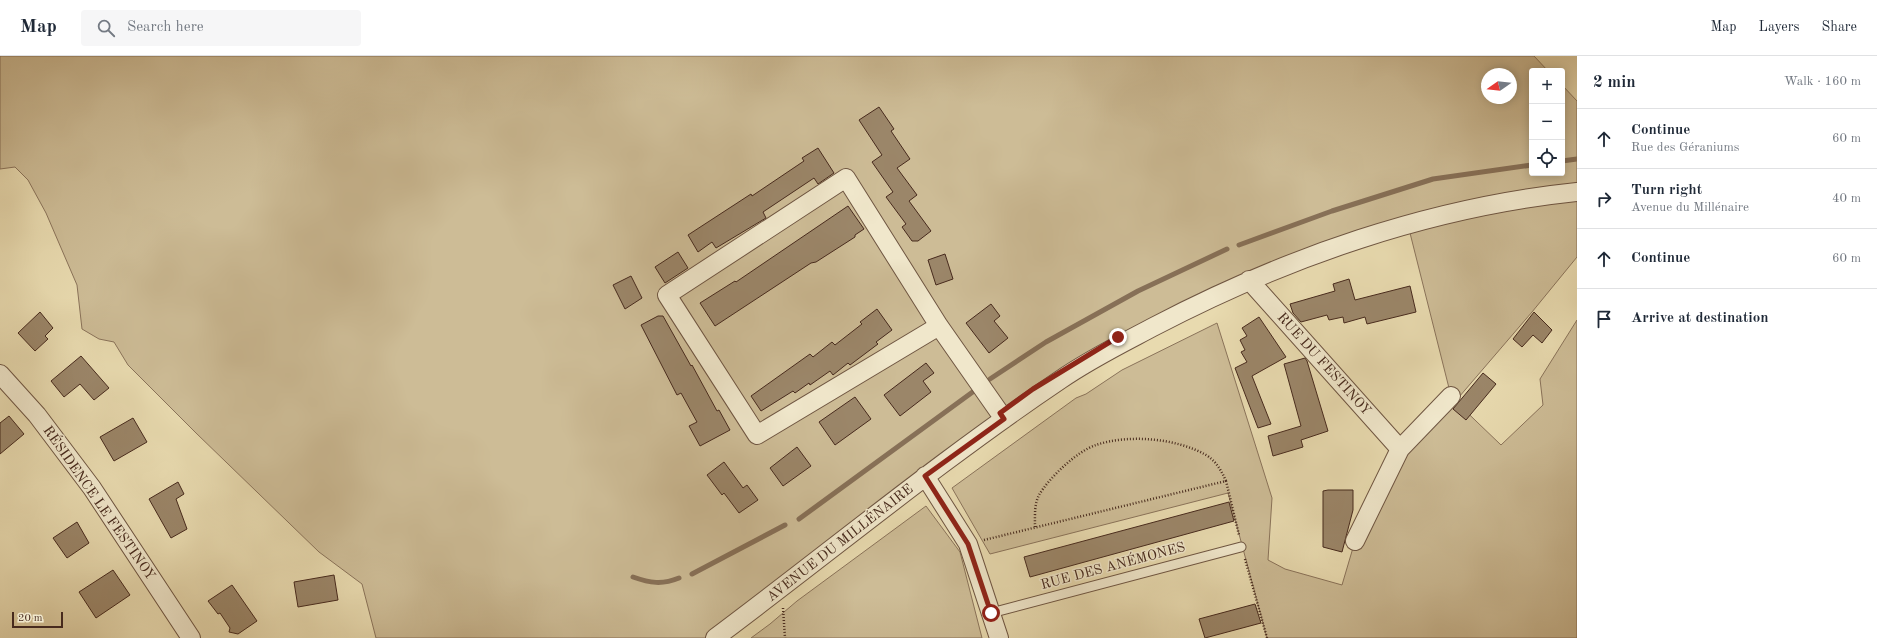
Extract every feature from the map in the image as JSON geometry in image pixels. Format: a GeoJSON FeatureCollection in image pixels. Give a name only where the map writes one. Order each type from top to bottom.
{"type":"FeatureCollection","features":[{"type":"Feature","properties":{"kind":"street"},"geometry":{"type":"LineString","coordinates":[[939,326],[757,435],[667,295],[846,178],[939,326],[1004,419]]}},
{"type":"Feature","properties":{"kind":"street","name":"AVENUE DU MILLÉNAIRE"},"geometry":{"type":"LineString","coordinates":[[715,638],[782,588],[925,476],[1062,378],[1120,344],[1187,309],[1249,280],[1333,248],[1424,220],[1489,205],[1552,194],[1577,192]]}},
{"type":"Feature","properties":{"kind":"street","name":"RUE DU FESTINOY"},"geometry":{"type":"LineString","coordinates":[[1249,280],[1400,449]]}},
{"type":"Feature","properties":{"kind":"street","name":"RÉSIDENCE LE FESTINOY"},"geometry":{"type":"LineString","coordinates":[[0,374],[37,415],[92,488],[191,638]]}},
{"type":"Feature","properties":{"kind":"street"},"geometry":{"type":"LineString","coordinates":[[1355,541],[1400,449],[1451,396]]}},
{"type":"Feature","properties":{"kind":"street"},"geometry":{"type":"LineString","coordinates":[[925,476],[968,544],[999,638]]}},
{"type":"Feature","properties":{"kind":"lane","name":"RUE DES ANÉMONES"},"geometry":{"type":"LineString","coordinates":[[991,613],[1242,547]]}},
{"type":"Feature","properties":{"kind":"path"},"geometry":{"type":"LineString","coordinates":[[1035,528],[1035,509],[1039,495],[1054,476],[1076,456],[1095,445],[1126,439],[1154,439],[1206,455],[1219,466],[1226,481],[1266,638]]}},
{"type":"Feature","properties":{"kind":"path"},"geometry":{"type":"LineString","coordinates":[[968,544],[1226,481]]}},
{"type":"Feature","properties":{"kind":"path"},"geometry":{"type":"LineString","coordinates":[[782,588],[785,638]]}},
{"type":"Feature","properties":{"kind":"shaded area"},"geometry":{"type":"Polygon","coordinates":[[[0,56],[1534,56],[1545,68],[1529,68],[1529,176],[1565,176],[1565,88],[1577,101],[1577,257],[1459,397],[1451,397],[1501,445],[1543,405],[1540,379],[1577,320],[1577,638],[1267,638],[1228,493],[990,554],[952,488],[1076,398],[1086,394],[1122,370],[1217,323],[1272,498],[1268,560],[1285,569],[1342,585],[1355,541],[1400,449],[1451,396],[1408,225],[1333,248],[1120,344],[715,638],[376,638],[362,584],[319,552],[196,433],[128,365],[114,342],[99,339],[82,329],[77,285],[46,213],[28,180],[15,167],[0,169],[0,56]]]}},
{"type":"Feature","properties":{"kind":"shaded area"},"geometry":{"type":"Polygon","coordinates":[[[926,506],[960,552],[982,638],[751,638],[797,601],[926,506]]]}},
{"type":"Feature","properties":{"kind":"building"},"geometry":{"type":"Polygon","coordinates":[[[879,107],[894,129],[891,131],[910,159],[897,168],[917,195],[909,201],[931,231],[918,241],[912,241],[902,227],[906,224],[886,197],[893,192],[872,162],[882,155],[859,120],[879,107]]]}},
{"type":"Feature","properties":{"kind":"building"},"geometry":{"type":"Polygon","coordinates":[[[818,148],[834,173],[818,184],[814,178],[763,212],[766,218],[716,248],[712,242],[698,252],[688,235],[751,194],[752,196],[804,161],[802,158],[818,148]]]}},
{"type":"Feature","properties":{"kind":"building"},"geometry":{"type":"Polygon","coordinates":[[[848,206],[864,229],[855,235],[855,237],[816,262],[811,263],[715,326],[700,303],[735,281],[736,282],[848,206]]]}},
{"type":"Feature","properties":{"kind":"building"},"geometry":{"type":"Polygon","coordinates":[[[678,252],[688,268],[665,283],[655,267],[678,252]]]}},
{"type":"Feature","properties":{"kind":"building"},"geometry":{"type":"Polygon","coordinates":[[[945,254],[953,279],[936,285],[928,260],[945,254]]]}},
{"type":"Feature","properties":{"kind":"building"},"geometry":{"type":"Polygon","coordinates":[[[631,276],[642,298],[625,309],[613,285],[631,276]]]}},
{"type":"Feature","properties":{"kind":"building"},"geometry":{"type":"Polygon","coordinates":[[[1349,279],[1355,300],[1410,286],[1416,312],[1367,324],[1365,317],[1344,323],[1343,317],[1329,320],[1327,315],[1301,322],[1293,313],[1290,304],[1335,291],[1333,284],[1349,279]]]}},
{"type":"Feature","properties":{"kind":"building"},"geometry":{"type":"Polygon","coordinates":[[[991,304],[1000,316],[994,321],[1008,338],[989,353],[966,323],[991,304]]]}},
{"type":"Feature","properties":{"kind":"building"},"geometry":{"type":"Polygon","coordinates":[[[877,309],[892,330],[876,342],[878,344],[850,365],[848,363],[833,375],[830,371],[810,385],[809,383],[795,393],[793,391],[761,411],[751,396],[810,354],[813,357],[832,342],[835,345],[862,324],[860,322],[877,309]]]}},
{"type":"Feature","properties":{"kind":"building"},"geometry":{"type":"Polygon","coordinates":[[[40,312],[53,328],[45,336],[48,339],[35,351],[18,333],[40,312]]]}},
{"type":"Feature","properties":{"kind":"building"},"geometry":{"type":"Polygon","coordinates":[[[1534,312],[1552,330],[1542,343],[1533,335],[1522,347],[1513,339],[1534,312]]]}},
{"type":"Feature","properties":{"kind":"building"},"geometry":{"type":"Polygon","coordinates":[[[658,316],[663,316],[717,411],[719,410],[730,430],[700,446],[689,426],[697,422],[681,393],[677,395],[641,325],[658,316]]]}},
{"type":"Feature","properties":{"kind":"building"},"geometry":{"type":"Polygon","coordinates":[[[1259,317],[1286,357],[1252,376],[1271,424],[1258,428],[1235,368],[1247,362],[1241,352],[1245,350],[1240,340],[1247,336],[1242,328],[1259,317]]]}},
{"type":"Feature","properties":{"kind":"building"},"geometry":{"type":"Polygon","coordinates":[[[81,356],[109,388],[94,400],[80,384],[64,397],[51,381],[81,356]]]}},
{"type":"Feature","properties":{"kind":"building"},"geometry":{"type":"Polygon","coordinates":[[[1305,358],[1328,431],[1301,440],[1303,447],[1273,456],[1268,436],[1301,426],[1284,364],[1305,358]]]}},
{"type":"Feature","properties":{"kind":"building"},"geometry":{"type":"Polygon","coordinates":[[[926,363],[934,373],[923,381],[931,392],[900,416],[884,395],[926,363]]]}},
{"type":"Feature","properties":{"kind":"building"},"geometry":{"type":"Polygon","coordinates":[[[1483,373],[1496,384],[1466,420],[1453,409],[1483,373]]]}},
{"type":"Feature","properties":{"kind":"building"},"geometry":{"type":"Polygon","coordinates":[[[855,397],[871,419],[835,445],[819,422],[855,397]]]}},
{"type":"Feature","properties":{"kind":"building"},"geometry":{"type":"Polygon","coordinates":[[[9,416],[24,434],[0,454],[0,423],[9,416]]]}},
{"type":"Feature","properties":{"kind":"building"},"geometry":{"type":"Polygon","coordinates":[[[133,418],[147,442],[114,461],[100,437],[133,418]]]}},
{"type":"Feature","properties":{"kind":"building"},"geometry":{"type":"Polygon","coordinates":[[[797,447],[811,466],[783,486],[770,468],[797,447]]]}},
{"type":"Feature","properties":{"kind":"building"},"geometry":{"type":"Polygon","coordinates":[[[724,462],[743,488],[747,485],[758,500],[739,513],[724,493],[722,495],[707,475],[724,462]]]}},
{"type":"Feature","properties":{"kind":"building"},"geometry":{"type":"Polygon","coordinates":[[[178,482],[184,494],[176,499],[187,529],[171,538],[149,499],[178,482]]]}},
{"type":"Feature","properties":{"kind":"building"},"geometry":{"type":"Polygon","coordinates":[[[1353,490],[1353,510],[1342,552],[1323,547],[1323,491],[1353,490]]]}},
{"type":"Feature","properties":{"kind":"building"},"geometry":{"type":"Polygon","coordinates":[[[1229,502],[1234,521],[1030,577],[1024,557],[1229,502]]]}},
{"type":"Feature","properties":{"kind":"building"},"geometry":{"type":"Polygon","coordinates":[[[77,522],[89,543],[67,558],[53,538],[77,522]]]}},
{"type":"Feature","properties":{"kind":"building"},"geometry":{"type":"Polygon","coordinates":[[[113,570],[130,595],[96,618],[79,592],[113,570]]]}},
{"type":"Feature","properties":{"kind":"building"},"geometry":{"type":"Polygon","coordinates":[[[334,575],[338,600],[298,607],[294,582],[334,575]]]}},
{"type":"Feature","properties":{"kind":"building"},"geometry":{"type":"Polygon","coordinates":[[[232,585],[257,621],[238,634],[229,632],[230,628],[220,613],[218,614],[208,601],[232,585]]]}},
{"type":"Feature","properties":{"kind":"building"},"geometry":{"type":"Polygon","coordinates":[[[1255,604],[1261,623],[1205,638],[1199,619],[1255,604]]]}},
{"type":"Feature","properties":{"kind":"waterway"},"geometry":{"type":"LineString","coordinates":[[1565,161],[1577,159]]}},
{"type":"Feature","properties":{"kind":"waterway"},"geometry":{"type":"LineString","coordinates":[[1239,245],[1332,211],[1433,179],[1529,165]]}},
{"type":"Feature","properties":{"kind":"waterway"},"geometry":{"type":"LineString","coordinates":[[990,379],[1046,342],[1138,291],[1227,249]]}},
{"type":"Feature","properties":{"kind":"waterway"},"geometry":{"type":"LineString","coordinates":[[799,519],[974,391]]}},
{"type":"Feature","properties":{"kind":"waterway"},"geometry":{"type":"LineString","coordinates":[[692,574],[785,525]]}},
{"type":"Feature","properties":{"kind":"waterway"},"geometry":{"type":"LineString","coordinates":[[633,577],[645,581],[656,582],[667,582],[679,578]]}},
{"type":"Feature","properties":{"kind":"route"},"geometry":{"type":"LineString","coordinates":[[991,613],[968,544],[925,476],[1004,419],[1000,413],[1033,389],[1118,337]]}}]}
